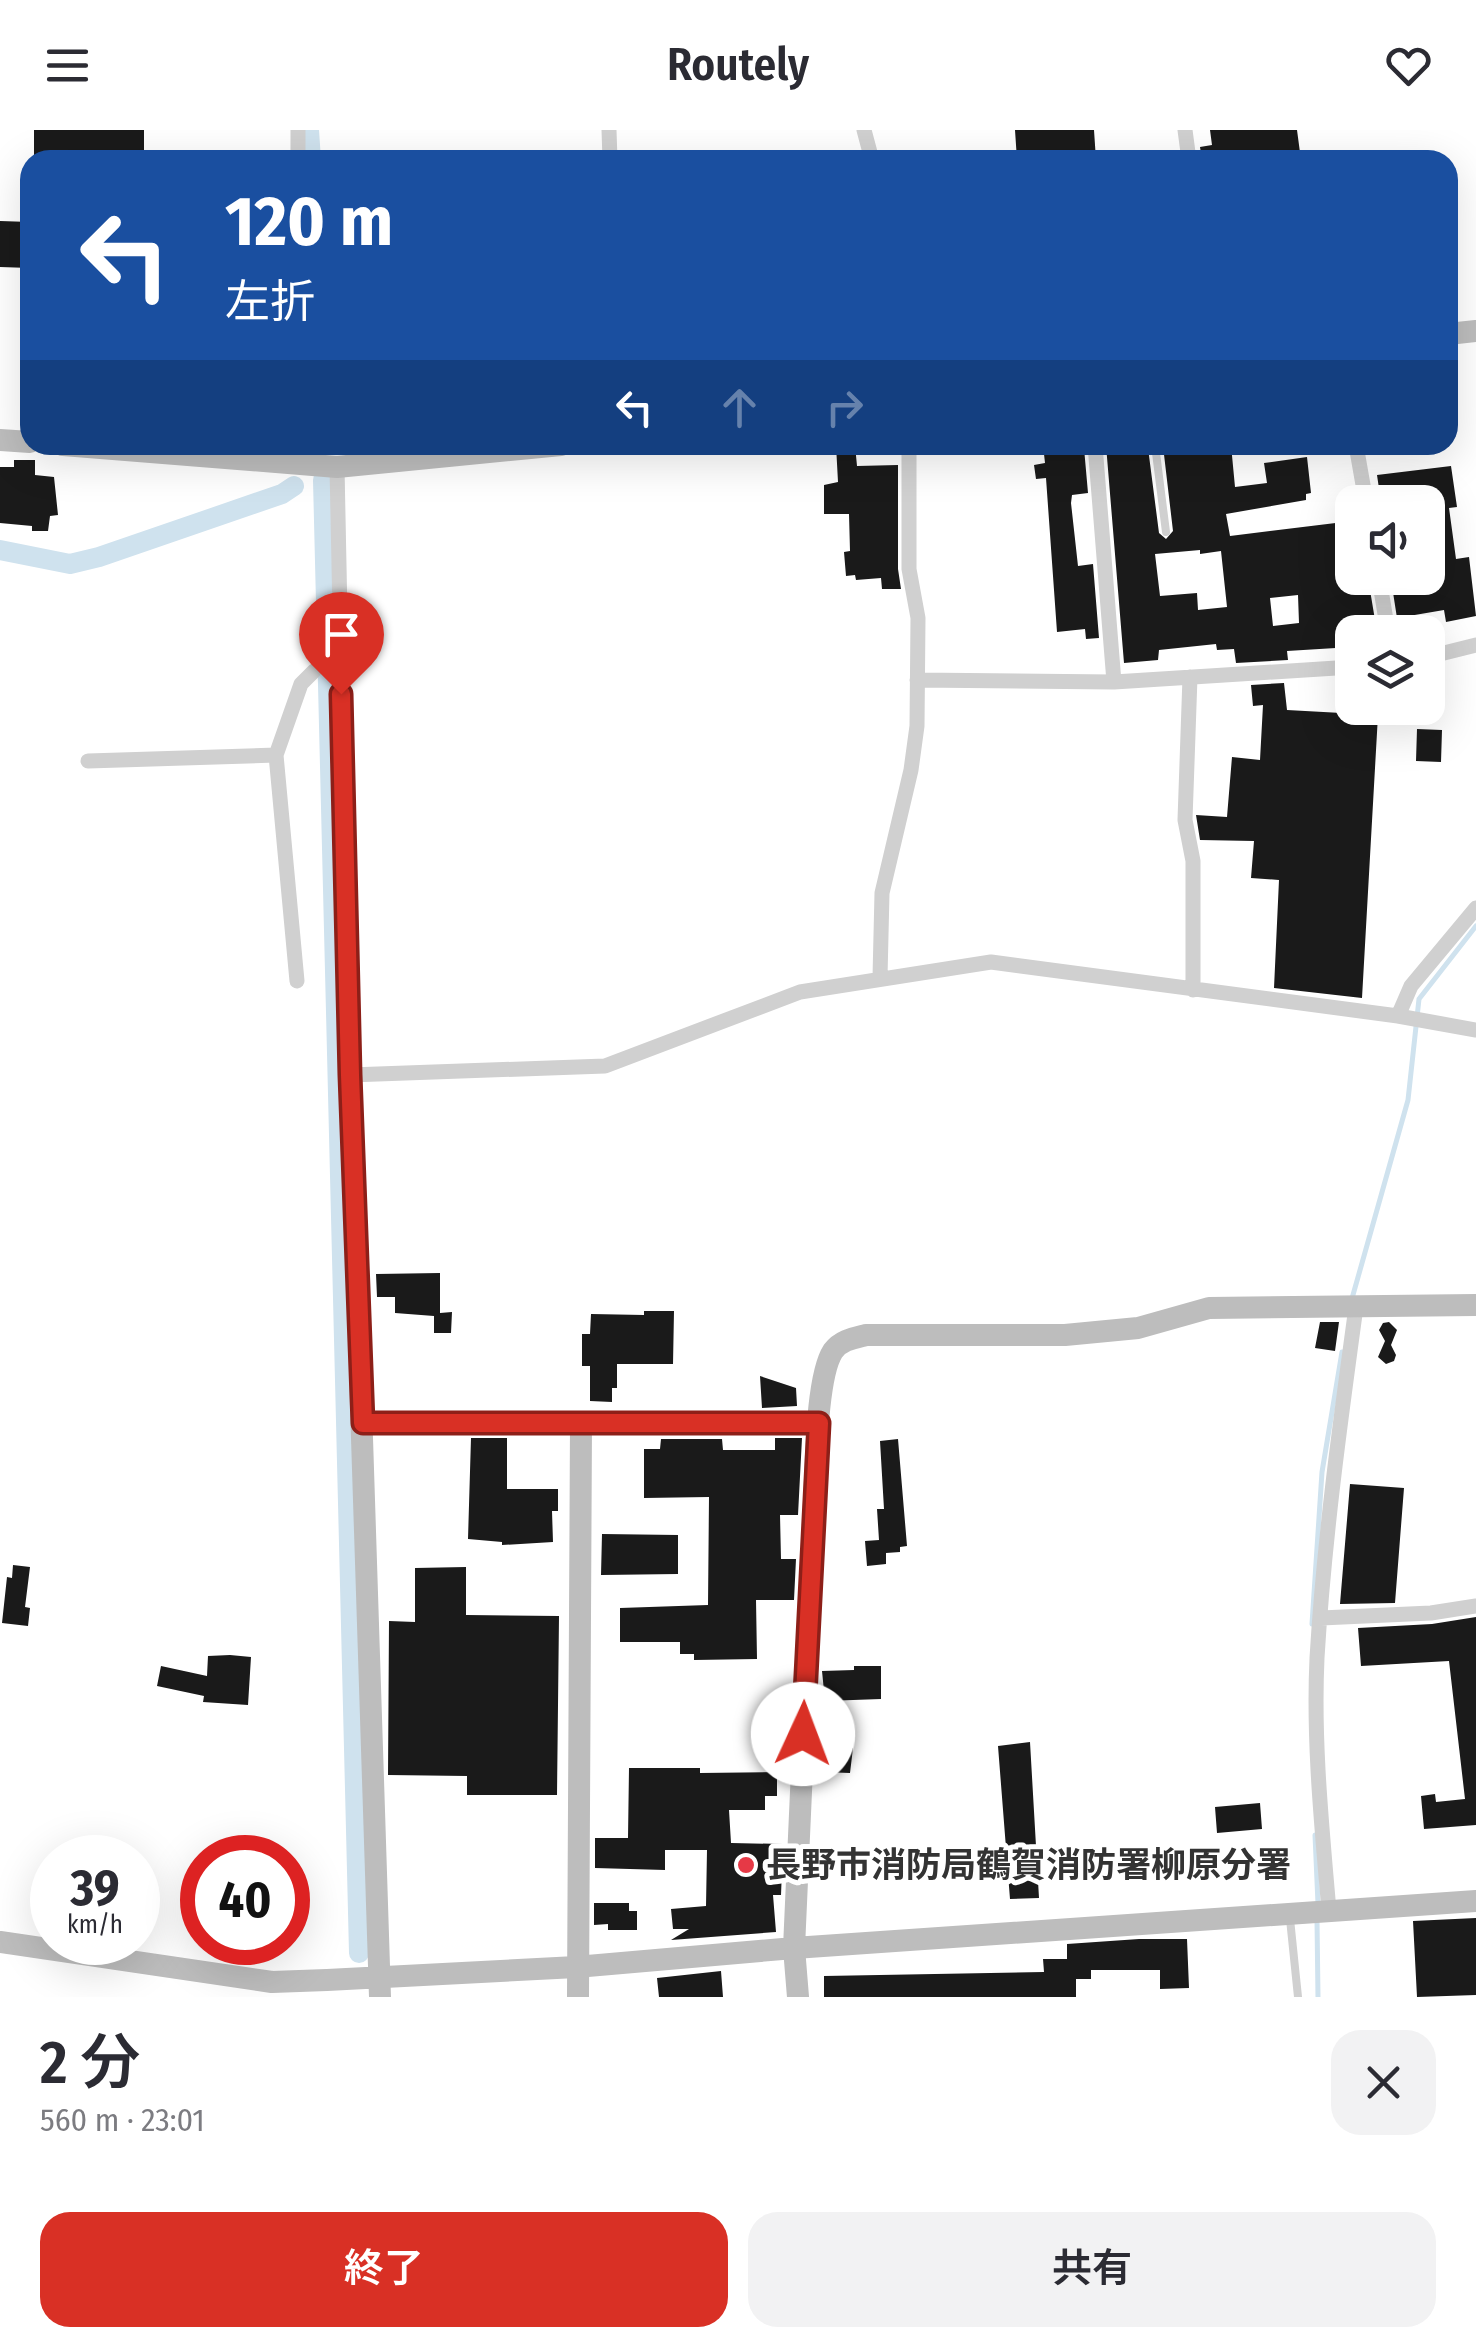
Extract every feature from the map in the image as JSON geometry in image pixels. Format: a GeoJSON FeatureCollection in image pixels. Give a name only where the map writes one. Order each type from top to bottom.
{"type":"FeatureCollection","features":[{"type":"Feature","properties":{"kind":"street"},"geometry":{"type":"LineString","coordinates":[[312,455],[337,467],[459,455]]}},
{"type":"Feature","properties":{"kind":"street"},"geometry":{"type":"LineString","coordinates":[[880,977],[882,893],[911,770],[917,726],[918,618],[909,569],[909,455]]}},
{"type":"Feature","properties":{"kind":"street"},"geometry":{"type":"LineString","coordinates":[[1096,455],[1114,682]]}},
{"type":"Feature","properties":{"kind":"street"},"geometry":{"type":"LineString","coordinates":[[1358,455],[1363,485]]}},
{"type":"Feature","properties":{"kind":"street"},"geometry":{"type":"LineString","coordinates":[[337,467],[350,1075],[380,1987]]}},
{"type":"Feature","properties":{"kind":"street"},"geometry":{"type":"LineString","coordinates":[[1445,652],[1476,646]]}},
{"type":"Feature","properties":{"kind":"street"},"geometry":{"type":"LineString","coordinates":[[917,680],[1114,682],[1335,668]]}},
{"type":"Feature","properties":{"kind":"street"},"geometry":{"type":"LineString","coordinates":[[297,981],[276,755],[300,684],[314,671]]}},
{"type":"Feature","properties":{"kind":"street"},"geometry":{"type":"LineString","coordinates":[[1190,677],[1184,820],[1194,861],[1192,990]]}},
{"type":"Feature","properties":{"kind":"street"},"geometry":{"type":"LineString","coordinates":[[88,760],[276,755]]}},
{"type":"Feature","properties":{"kind":"street"},"geometry":{"type":"LineString","coordinates":[[1398,1016],[1411,986],[1476,908]]}},
{"type":"Feature","properties":{"kind":"street"},"geometry":{"type":"LineString","coordinates":[[350,1075],[605,1066],[800,992],[991,962],[1398,1016],[1476,1030]]}},
{"type":"Feature","properties":{"kind":"street"},"geometry":{"type":"LineString","coordinates":[[798,1997],[794,1948],[819,1423],[826,1368],[834,1351],[846,1340],[866,1335],[1065,1335],[1138,1328],[1209,1308],[1476,1305]]}},
{"type":"Feature","properties":{"kind":"street"},"geometry":{"type":"LineString","coordinates":[[1329,1912],[1319,1784],[1317,1662],[1330,1492],[1356,1307]]}},
{"type":"Feature","properties":{"kind":"street"},"geometry":{"type":"LineString","coordinates":[[363,1423],[819,1423]]}},
{"type":"Feature","properties":{"kind":"street"},"geometry":{"type":"LineString","coordinates":[[578,1997],[581,1425]]}},
{"type":"Feature","properties":{"kind":"street"},"geometry":{"type":"LineString","coordinates":[[1320,1618],[1430,1613],[1476,1606]]}},
{"type":"Feature","properties":{"kind":"street"},"geometry":{"type":"LineString","coordinates":[[0,1942],[272,1982],[380,1987],[794,1948],[1476,1901]]}},
{"type":"Feature","properties":{"kind":"lane"},"geometry":{"type":"LineString","coordinates":[[1156,455],[1166,532]]}},
{"type":"Feature","properties":{"kind":"lane"},"geometry":{"type":"LineString","coordinates":[[1290,1914],[1298,1997]]}},
{"type":"Feature","properties":{"kind":"building"},"geometry":{"type":"Polygon","coordinates":[[[34,130],[144,130],[144,150],[34,150],[34,130]]]}},
{"type":"Feature","properties":{"kind":"building"},"geometry":{"type":"Polygon","coordinates":[[[1015,130],[1094,130],[1095,150],[1016,150],[1015,130]]]}},
{"type":"Feature","properties":{"kind":"building"},"geometry":{"type":"Polygon","coordinates":[[[1210,130],[1297,130],[1300,150],[1200,150],[1212,145],[1210,130]]]}},
{"type":"Feature","properties":{"kind":"building"},"geometry":{"type":"Polygon","coordinates":[[[0,221],[20,222],[20,268],[0,267],[0,221]]]}},
{"type":"Feature","properties":{"kind":"building"},"geometry":{"type":"Polygon","coordinates":[[[837,455],[856,455],[857,466],[898,465],[901,589],[882,589],[881,578],[856,580],[855,575],[846,576],[844,552],[850,551],[849,514],[824,514],[824,485],[838,482],[837,455]]]}},
{"type":"Feature","properties":{"kind":"building"},"geometry":{"type":"Polygon","coordinates":[[[1044,455],[1085,455],[1088,493],[1072,495],[1071,503],[1078,566],[1093,564],[1099,638],[1086,639],[1085,629],[1057,632],[1046,478],[1036,479],[1034,465],[1045,463],[1044,455]]]}},
{"type":"Feature","properties":{"kind":"building"},"geometry":{"type":"Polygon","coordinates":[[[1107,455],[1149,455],[1159,533],[1166,539],[1173,531],[1164,455],[1232,455],[1235,487],[1267,483],[1264,463],[1307,457],[1311,493],[1306,494],[1306,500],[1226,514],[1230,536],[1335,523],[1335,595],[1371,595],[1374,615],[1335,615],[1335,648],[1287,651],[1288,660],[1236,663],[1234,649],[1217,650],[1216,644],[1159,650],[1158,660],[1124,663],[1107,455]],[[1221,551],[1155,554],[1160,596],[1197,593],[1198,610],[1227,607],[1221,551]],[[1298,595],[1270,598],[1273,626],[1299,623],[1298,595]]]}},
{"type":"Feature","properties":{"kind":"building"},"geometry":{"type":"Polygon","coordinates":[[[14,460],[35,460],[35,475],[54,477],[58,515],[50,516],[48,531],[0,523],[0,467],[14,467],[14,460]]]}},
{"type":"Feature","properties":{"kind":"building"},"geometry":{"type":"Polygon","coordinates":[[[1451,466],[1457,507],[1449,508],[1456,559],[1469,557],[1476,616],[1446,622],[1444,610],[1397,615],[1393,595],[1445,595],[1445,485],[1378,485],[1377,475],[1451,466]]]}},
{"type":"Feature","properties":{"kind":"building"},"geometry":{"type":"Polygon","coordinates":[[[1284,683],[1287,710],[1335,713],[1335,725],[1377,725],[1362,998],[1274,988],[1279,880],[1251,878],[1254,841],[1200,840],[1196,815],[1227,817],[1232,757],[1260,760],[1263,705],[1253,706],[1251,685],[1284,683]]]}},
{"type":"Feature","properties":{"kind":"building"},"geometry":{"type":"Polygon","coordinates":[[[1417,729],[1442,730],[1441,762],[1416,761],[1417,729]]]}},
{"type":"Feature","properties":{"kind":"building"},"geometry":{"type":"Polygon","coordinates":[[[440,1273],[440,1313],[452,1312],[451,1333],[434,1333],[434,1316],[395,1313],[395,1297],[377,1297],[376,1274],[440,1273]]]}},
{"type":"Feature","properties":{"kind":"building"},"geometry":{"type":"Polygon","coordinates":[[[644,1311],[674,1311],[673,1364],[617,1364],[617,1388],[612,1388],[612,1402],[590,1401],[590,1366],[582,1366],[582,1334],[590,1334],[591,1314],[644,1315],[644,1311]]]}},
{"type":"Feature","properties":{"kind":"building"},"geometry":{"type":"Polygon","coordinates":[[[1320,1322],[1339,1322],[1335,1351],[1315,1348],[1320,1322]]]}},
{"type":"Feature","properties":{"kind":"building"},"geometry":{"type":"Polygon","coordinates":[[[1389,1322],[1397,1330],[1391,1345],[1396,1355],[1394,1361],[1386,1364],[1378,1357],[1385,1341],[1379,1330],[1389,1322]]]}},
{"type":"Feature","properties":{"kind":"building"},"geometry":{"type":"Polygon","coordinates":[[[760,1376],[796,1388],[797,1406],[762,1408],[760,1376]]]}},
{"type":"Feature","properties":{"kind":"building"},"geometry":{"type":"Polygon","coordinates":[[[471,1438],[507,1438],[507,1489],[558,1489],[558,1511],[552,1511],[553,1542],[502,1545],[468,1539],[471,1438]]]}},
{"type":"Feature","properties":{"kind":"building"},"geometry":{"type":"Polygon","coordinates":[[[775,1438],[802,1438],[798,1515],[780,1515],[781,1559],[796,1559],[794,1600],[756,1600],[757,1659],[694,1660],[694,1654],[680,1654],[680,1642],[620,1642],[620,1608],[708,1605],[709,1497],[644,1498],[644,1449],[660,1449],[661,1439],[722,1439],[723,1450],[775,1450],[775,1438]]]}},
{"type":"Feature","properties":{"kind":"building"},"geometry":{"type":"Polygon","coordinates":[[[898,1439],[907,1546],[900,1547],[900,1552],[886,1553],[886,1564],[867,1566],[865,1541],[879,1540],[877,1509],[884,1509],[880,1441],[898,1439]]]}},
{"type":"Feature","properties":{"kind":"building"},"geometry":{"type":"Polygon","coordinates":[[[1350,1484],[1404,1488],[1395,1603],[1340,1604],[1350,1484]]]}},
{"type":"Feature","properties":{"kind":"building"},"geometry":{"type":"Polygon","coordinates":[[[602,1534],[678,1535],[678,1574],[601,1575],[602,1534]]]}},
{"type":"Feature","properties":{"kind":"building"},"geometry":{"type":"Polygon","coordinates":[[[13,1565],[30,1567],[25,1607],[30,1608],[28,1626],[2,1623],[7,1577],[12,1578],[13,1565]]]}},
{"type":"Feature","properties":{"kind":"building"},"geometry":{"type":"Polygon","coordinates":[[[466,1567],[466,1615],[559,1616],[557,1795],[467,1795],[467,1776],[388,1775],[389,1621],[415,1622],[415,1568],[466,1567]]]}},
{"type":"Feature","properties":{"kind":"building"},"geometry":{"type":"Polygon","coordinates":[[[1476,1617],[1476,1825],[1424,1829],[1421,1796],[1435,1794],[1436,1802],[1465,1799],[1449,1661],[1361,1666],[1358,1628],[1476,1617]]]}},
{"type":"Feature","properties":{"kind":"building"},"geometry":{"type":"Polygon","coordinates":[[[208,1656],[251,1657],[248,1705],[203,1702],[204,1696],[157,1686],[161,1666],[207,1676],[208,1656]]]}},
{"type":"Feature","properties":{"kind":"building"},"geometry":{"type":"Polygon","coordinates":[[[854,1666],[881,1666],[881,1699],[825,1701],[822,1671],[854,1670],[854,1666]]]}},
{"type":"Feature","properties":{"kind":"building"},"geometry":{"type":"Polygon","coordinates":[[[1030,1742],[1039,1898],[1010,1899],[998,1746],[1030,1742]]]}},
{"type":"Feature","properties":{"kind":"building"},"geometry":{"type":"Polygon","coordinates":[[[820,1747],[853,1748],[850,1773],[823,1772],[823,1767],[817,1767],[820,1747]]]}},
{"type":"Feature","properties":{"kind":"building"},"geometry":{"type":"Polygon","coordinates":[[[629,1768],[700,1768],[700,1773],[777,1772],[777,1796],[765,1796],[765,1810],[729,1810],[731,1843],[783,1844],[781,1895],[773,1895],[776,1932],[671,1940],[689,1929],[673,1929],[671,1909],[706,1906],[707,1850],[665,1850],[665,1870],[595,1868],[595,1838],[628,1838],[629,1768]]]}},
{"type":"Feature","properties":{"kind":"building"},"geometry":{"type":"Polygon","coordinates":[[[1260,1803],[1262,1829],[1217,1833],[1215,1807],[1260,1803]]]}},
{"type":"Feature","properties":{"kind":"building"},"geometry":{"type":"Polygon","coordinates":[[[594,1903],[629,1903],[629,1911],[637,1911],[637,1930],[608,1930],[608,1924],[594,1925],[594,1903]]]}},
{"type":"Feature","properties":{"kind":"building"},"geometry":{"type":"Polygon","coordinates":[[[1476,1918],[1476,1995],[1417,1997],[1413,1921],[1476,1918]]]}},
{"type":"Feature","properties":{"kind":"building"},"geometry":{"type":"Polygon","coordinates":[[[1187,1939],[1189,1988],[1160,1989],[1160,1970],[1091,1970],[1091,1979],[1076,1979],[1076,1997],[824,1997],[824,1976],[1044,1972],[1043,1959],[1067,1959],[1067,1944],[1187,1939]]]}},
{"type":"Feature","properties":{"kind":"building"},"geometry":{"type":"Polygon","coordinates":[[[721,1971],[723,1997],[659,1997],[657,1978],[721,1971]]]}},
{"type":"Feature","properties":{"kind":"waterway"},"geometry":{"type":"LineString","coordinates":[[309,130],[310,150]]}},
{"type":"Feature","properties":{"kind":"waterway"},"geometry":{"type":"LineString","coordinates":[[323,480],[359,1953]]}},
{"type":"Feature","properties":{"kind":"waterway"},"geometry":{"type":"LineString","coordinates":[[0,550],[70,564],[282,494],[294,486]]}},
{"type":"Feature","properties":{"kind":"waterway"},"geometry":{"type":"LineString","coordinates":[[1351,1302],[1408,1100],[1419,999],[1476,926]]}},
{"type":"Feature","properties":{"kind":"waterway"},"geometry":{"type":"LineString","coordinates":[[1312,1624],[1322,1472],[1342,1352]]}},
{"type":"Feature","properties":{"kind":"waterway"},"geometry":{"type":"LineString","coordinates":[[1315,1835],[1318,1904]]}},
{"type":"Feature","properties":{"kind":"waterway"},"geometry":{"type":"LineString","coordinates":[[1317,1920],[1318,1997]]}},
{"type":"Feature","properties":{"kind":"place","name":"長野市消防局鶴賀消防署柳原分署"},"geometry":{"type":"Point","coordinates":[746,1865]}},
{"type":"Feature","properties":{"kind":"route"},"geometry":{"type":"LineString","coordinates":[[341,694],[363,1423],[819,1423],[803,1734]]}}]}
